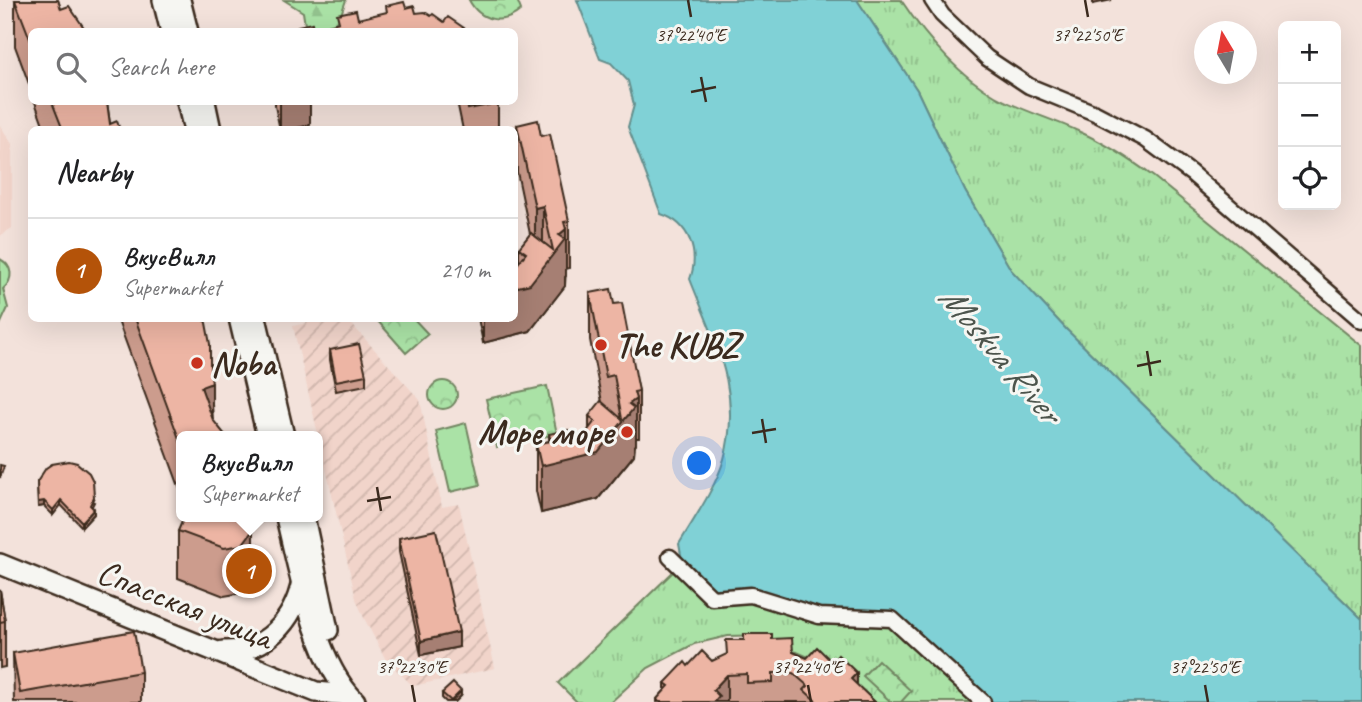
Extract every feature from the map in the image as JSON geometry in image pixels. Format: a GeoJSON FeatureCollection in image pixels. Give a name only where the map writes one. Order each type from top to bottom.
{"type":"FeatureCollection","features":[{"type":"Feature","properties":{"kind":"main road"},"geometry":{"type":"LineString","coordinates":[[163,0],[170,28]]}},
{"type":"Feature","properties":{"kind":"main road"},"geometry":{"type":"LineString","coordinates":[[180,0],[187,28]]}},
{"type":"Feature","properties":{"kind":"main road"},"geometry":{"type":"LineString","coordinates":[[188,105],[193,126]]}},
{"type":"Feature","properties":{"kind":"main road"},"geometry":{"type":"LineString","coordinates":[[206,105],[210,126]]}},
{"type":"Feature","properties":{"kind":"main road"},"geometry":{"type":"LineString","coordinates":[[240,322],[266,431]]}},
{"type":"Feature","properties":{"kind":"main road"},"geometry":{"type":"LineString","coordinates":[[257,322],[283,431]]}},
{"type":"Feature","properties":{"kind":"main road"},"geometry":{"type":"LineString","coordinates":[[287,522],[317,632],[337,676],[352,699]]}},
{"type":"Feature","properties":{"kind":"main road"},"geometry":{"type":"LineString","coordinates":[[305,522],[337,676]]}},
{"type":"Feature","properties":{"kind":"main road","name":"Спасская улица"},"geometry":{"type":"LineString","coordinates":[[0,564],[316,692],[352,699]]}},
{"type":"Feature","properties":{"kind":"main road"},"geometry":{"type":"LineString","coordinates":[[218,651],[250,649],[267,640],[294,609],[302,581]]}},
{"type":"Feature","properties":{"kind":"street"},"geometry":{"type":"LineString","coordinates":[[932,0],[942,15],[987,58],[1018,79],[1096,113],[1155,146],[1253,225],[1362,321]]}},
{"type":"Feature","properties":{"kind":"street"},"geometry":{"type":"LineString","coordinates":[[670,557],[712,598],[751,595],[818,616],[892,619],[983,702]]}},
{"type":"Feature","properties":{"kind":"shaded area"},"geometry":{"type":"Polygon","coordinates":[[[0,125],[12,144],[12,228],[0,236],[0,125]]]}},
{"type":"Feature","properties":{"kind":"shaded area"},"geometry":{"type":"Polygon","coordinates":[[[311,322],[350,322],[420,400],[442,507],[459,504],[495,668],[413,686],[386,660],[356,599],[323,456],[323,431],[317,431],[293,326],[311,322]]]}},
{"type":"Feature","properties":{"kind":"green space"},"geometry":{"type":"Polygon","coordinates":[[[284,0],[346,0],[339,20],[328,28],[305,25],[303,12],[284,0]]]}},
{"type":"Feature","properties":{"kind":"green space"},"geometry":{"type":"Polygon","coordinates":[[[469,0],[517,0],[521,10],[507,18],[492,19],[479,13],[469,0]]]}},
{"type":"Feature","properties":{"kind":"green space"},"geometry":{"type":"Polygon","coordinates":[[[857,0],[901,0],[943,53],[981,87],[1027,111],[1070,127],[1137,164],[1362,346],[1362,619],[1066,329],[1011,270],[965,191],[917,90],[857,0]]]}},
{"type":"Feature","properties":{"kind":"green space"},"geometry":{"type":"Polygon","coordinates":[[[0,259],[8,265],[10,277],[3,289],[8,308],[0,325],[0,259]]]}},
{"type":"Feature","properties":{"kind":"green space"},"geometry":{"type":"Polygon","coordinates":[[[379,322],[417,322],[428,334],[406,353],[379,322]]]}},
{"type":"Feature","properties":{"kind":"green space"},"geometry":{"type":"Polygon","coordinates":[[[443,381],[453,385],[457,395],[453,405],[443,409],[433,405],[429,395],[433,385],[443,381]]]}},
{"type":"Feature","properties":{"kind":"green space"},"geometry":{"type":"Polygon","coordinates":[[[547,386],[557,434],[497,447],[486,399],[547,386]]]}},
{"type":"Feature","properties":{"kind":"green space"},"geometry":{"type":"Polygon","coordinates":[[[466,423],[480,485],[450,492],[436,431],[466,423]]]}},
{"type":"Feature","properties":{"kind":"green space"},"geometry":{"type":"Polygon","coordinates":[[[676,569],[751,600],[891,623],[977,702],[873,702],[839,670],[797,652],[772,649],[767,635],[728,636],[694,644],[648,668],[611,702],[577,702],[558,683],[676,569]]]}},
{"type":"Feature","properties":{"kind":"green space"},"geometry":{"type":"Polygon","coordinates":[[[878,660],[911,691],[901,702],[891,702],[863,676],[878,660]]]}},
{"type":"Feature","properties":{"kind":"water","name":"Moskva River"},"geometry":{"type":"Polygon","coordinates":[[[577,0],[857,0],[917,90],[965,191],[1011,270],[1066,329],[1362,619],[1362,702],[990,702],[893,614],[819,609],[716,593],[682,560],[679,544],[710,492],[724,459],[730,410],[723,366],[690,279],[694,259],[690,240],[679,224],[661,214],[628,127],[634,105],[628,81],[611,63],[600,59],[577,0]]]}},
{"type":"Feature","properties":{"kind":"building"},"geometry":{"type":"Polygon","coordinates":[[[15,0],[58,0],[61,9],[69,6],[84,28],[28,28],[28,34],[15,0]]]}},
{"type":"Feature","properties":{"kind":"building"},"geometry":{"type":"Polygon","coordinates":[[[404,2],[406,8],[414,6],[416,13],[425,12],[431,16],[433,14],[444,22],[448,17],[464,28],[317,28],[339,22],[337,14],[356,10],[358,19],[387,12],[386,6],[404,2]]]}},
{"type":"Feature","properties":{"kind":"building"},"geometry":{"type":"Polygon","coordinates":[[[312,23],[313,28],[298,28],[298,26],[312,23]]]}},
{"type":"Feature","properties":{"kind":"building"},"geometry":{"type":"Polygon","coordinates":[[[53,105],[107,105],[110,124],[117,121],[119,126],[61,126],[53,105]]]}},
{"type":"Feature","properties":{"kind":"building"},"geometry":{"type":"Polygon","coordinates":[[[467,105],[489,105],[468,109],[467,105]]]}},
{"type":"Feature","properties":{"kind":"building"},"geometry":{"type":"Polygon","coordinates":[[[538,120],[541,136],[550,134],[569,221],[564,222],[566,229],[559,235],[565,239],[530,284],[518,287],[518,263],[526,253],[519,248],[531,233],[553,250],[543,206],[535,208],[517,125],[538,120]]]}},
{"type":"Feature","properties":{"kind":"building"},"geometry":{"type":"Polygon","coordinates":[[[611,289],[614,304],[622,303],[639,391],[634,392],[636,399],[629,404],[634,408],[598,452],[541,466],[536,444],[551,441],[549,434],[568,430],[570,437],[585,434],[595,421],[589,416],[601,401],[622,419],[614,375],[606,377],[590,293],[611,289]]]}},
{"type":"Feature","properties":{"kind":"building"},"geometry":{"type":"Polygon","coordinates":[[[136,322],[206,323],[212,383],[201,387],[213,420],[222,431],[176,431],[136,322]]]}},
{"type":"Feature","properties":{"kind":"building"},"geometry":{"type":"Polygon","coordinates":[[[359,344],[366,375],[336,381],[330,350],[359,344]]]}},
{"type":"Feature","properties":{"kind":"building"},"geometry":{"type":"Polygon","coordinates":[[[69,461],[77,463],[89,473],[93,481],[94,497],[90,505],[94,509],[82,522],[61,500],[53,510],[44,501],[38,502],[37,482],[46,468],[69,461]]]}},
{"type":"Feature","properties":{"kind":"building"},"geometry":{"type":"Polygon","coordinates":[[[182,522],[253,522],[253,530],[242,545],[224,548],[178,531],[182,522]]]}},
{"type":"Feature","properties":{"kind":"building"},"geometry":{"type":"Polygon","coordinates":[[[436,530],[459,632],[421,641],[399,538],[436,530]]]}},
{"type":"Feature","properties":{"kind":"building"},"geometry":{"type":"Polygon","coordinates":[[[0,590],[5,621],[0,622],[0,590]]]}},
{"type":"Feature","properties":{"kind":"building"},"geometry":{"type":"Polygon","coordinates":[[[134,631],[141,672],[20,693],[13,653],[134,631]]]}},
{"type":"Feature","properties":{"kind":"building"},"geometry":{"type":"Polygon","coordinates":[[[744,634],[772,634],[772,639],[792,638],[793,652],[807,658],[817,647],[832,662],[838,655],[857,673],[851,679],[875,702],[817,702],[804,690],[808,686],[793,673],[773,673],[773,682],[747,683],[747,674],[727,675],[713,690],[719,696],[714,702],[659,702],[657,699],[669,686],[665,683],[685,662],[688,666],[702,651],[712,661],[727,654],[726,640],[744,640],[744,634]]]}},
{"type":"Feature","properties":{"kind":"building"},"geometry":{"type":"Polygon","coordinates":[[[453,683],[461,691],[451,701],[442,693],[453,683]]]}},
{"type":"Feature","properties":{"kind":"place","name":"The KUBZ"},"geometry":{"type":"Point","coordinates":[601,345]}},
{"type":"Feature","properties":{"kind":"place","name":"Noba"},"geometry":{"type":"Point","coordinates":[197,363]}},
{"type":"Feature","properties":{"kind":"place","name":"Море море"},"geometry":{"type":"Point","coordinates":[627,432]}},
{"type":"Feature","properties":{"kind":"place","name":"ВкусВилл"},"geometry":{"type":"Point","coordinates":[249,571]}}]}
